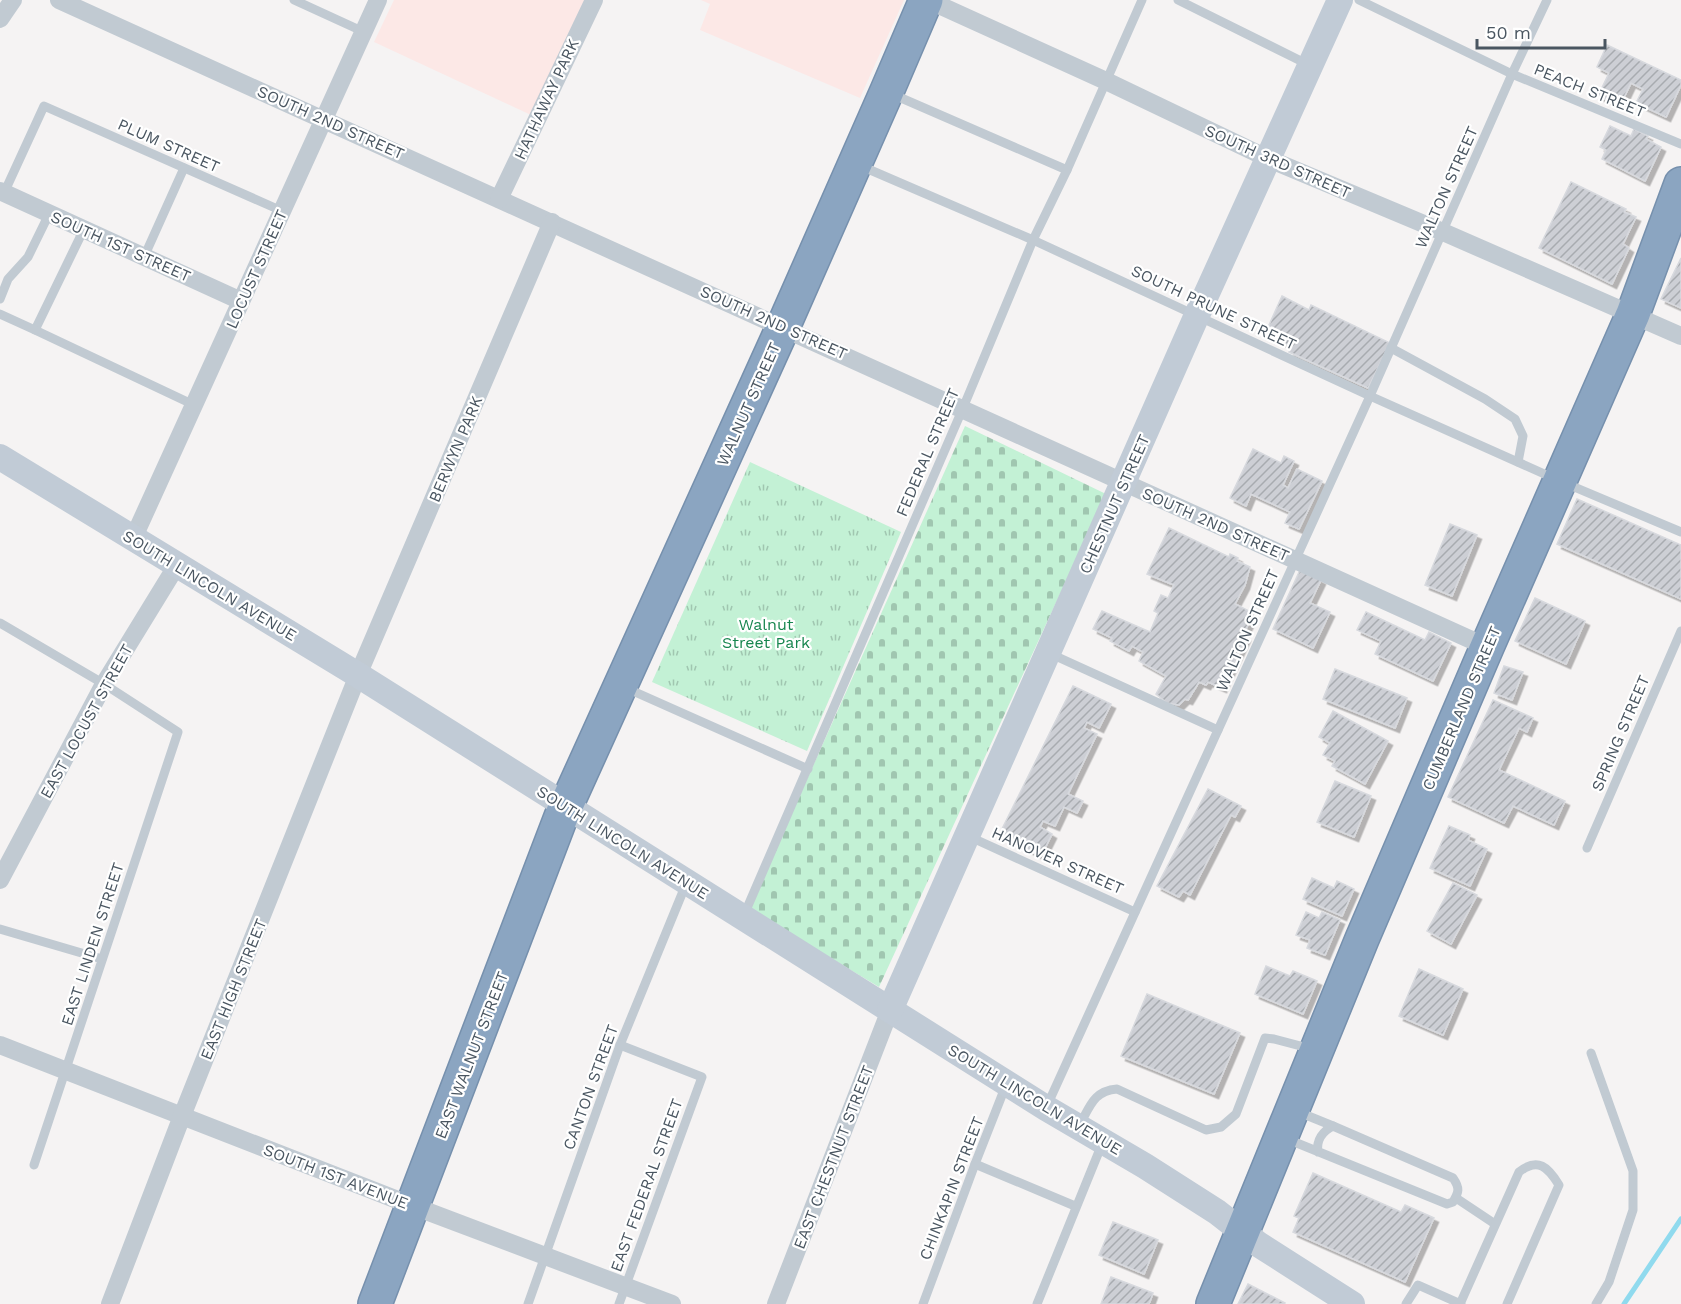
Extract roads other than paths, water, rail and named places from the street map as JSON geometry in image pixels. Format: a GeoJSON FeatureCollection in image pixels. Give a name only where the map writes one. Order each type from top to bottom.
{"type":"FeatureCollection","features":[{"type":"Feature","properties":{"kind":"highway","name":"WALNUT STREET"},"geometry":{"type":"LineString","coordinates":[[567,806],[783,327],[927,0]]}},
{"type":"Feature","properties":{"kind":"highway","name":"CUMBERLAND STREET"},"geometry":{"type":"LineString","coordinates":[[1213,1304],[1487,647],[1633,314],[1681,184]]}},
{"type":"Feature","properties":{"kind":"highway","name":"EAST WALNUT STREET"},"geometry":{"type":"LineString","coordinates":[[375,1304],[567,806]]}},
{"type":"Feature","properties":{"kind":"main road","name":"CHESTNUT STREET"},"geometry":{"type":"LineString","coordinates":[[890,1010],[1197,315],[1340,0]]}},
{"type":"Feature","properties":{"kind":"main road","name":"SOUTH LINCOLN AVENUE"},"geometry":{"type":"LineString","coordinates":[[0,457],[358,675],[1046,1108],[1217,1212],[1242,1232],[1352,1304]]}},
{"type":"Feature","properties":{"kind":"street"},"geometry":{"type":"LineString","coordinates":[[0,20],[13,0]]}},
{"type":"Feature","properties":{"kind":"street","name":"SOUTH 2ND STREET"},"geometry":{"type":"LineString","coordinates":[[59,0],[1487,647]]}},
{"type":"Feature","properties":{"kind":"street","name":"LOCUST STREET"},"geometry":{"type":"LineString","coordinates":[[133,538],[378,0]]}},
{"type":"Feature","properties":{"kind":"street","name":"HATHAWAY PARK"},"geometry":{"type":"LineString","coordinates":[[499,198],[594,0]]}},
{"type":"Feature","properties":{"kind":"street","name":"SOUTH 3RD STREET"},"geometry":{"type":"LineString","coordinates":[[927,0],[1106,81],[1269,159],[1681,336]]}},
{"type":"Feature","properties":{"kind":"street","name":"SOUTH 1ST STREET"},"geometry":{"type":"LineString","coordinates":[[2,192],[241,301]]}},
{"type":"Feature","properties":{"kind":"street","name":"BERWYN PARK"},"geometry":{"type":"LineString","coordinates":[[358,675],[552,222]]}},
{"type":"Feature","properties":{"kind":"street","name":"EAST LOCUST STREET"},"geometry":{"type":"LineString","coordinates":[[0,880],[104,684],[177,565]]}},
{"type":"Feature","properties":{"kind":"street","name":"EAST HIGH STREET"},"geometry":{"type":"LineString","coordinates":[[111,1304],[182,1116],[358,675]]}},
{"type":"Feature","properties":{"kind":"street","name":"EAST CHESTNUT STREET"},"geometry":{"type":"LineString","coordinates":[[776,1304],[890,1010]]}},
{"type":"Feature","properties":{"kind":"street","name":"SOUTH 1ST AVENUE"},"geometry":{"type":"LineString","coordinates":[[0,1045],[546,1257],[623,1295],[672,1304]]}},
{"type":"Feature","properties":{"kind":"lane"},"geometry":{"type":"LineString","coordinates":[[294,0],[363,32]]}},
{"type":"Feature","properties":{"kind":"lane","name":"FEDERAL STREET"},"geometry":{"type":"LineString","coordinates":[[743,917],[963,408],[1033,240],[1067,170],[1142,0]]}},
{"type":"Feature","properties":{"kind":"lane"},"geometry":{"type":"LineString","coordinates":[[1178,0],[1311,66]]}},
{"type":"Feature","properties":{"kind":"lane","name":"PEACH STREET"},"geometry":{"type":"LineString","coordinates":[[1359,0],[1512,74],[1681,144]]}},
{"type":"Feature","properties":{"kind":"lane","name":"WALTON STREET"},"geometry":{"type":"LineString","coordinates":[[1046,1108],[1370,396],[1547,0]]}},
{"type":"Feature","properties":{"kind":"lane"},"geometry":{"type":"LineString","coordinates":[[887,91],[1067,170]]}},
{"type":"Feature","properties":{"kind":"lane","name":"PLUM STREET"},"geometry":{"type":"LineString","coordinates":[[2,192],[44,106],[282,211]]}},
{"type":"Feature","properties":{"kind":"lane","name":"SOUTH PRUNE STREET"},"geometry":{"type":"LineString","coordinates":[[854,163],[1033,240],[1560,481],[1681,532]]}},
{"type":"Feature","properties":{"kind":"lane"},"geometry":{"type":"LineString","coordinates":[[144,257],[184,168]]}},
{"type":"Feature","properties":{"kind":"lane"},"geometry":{"type":"LineString","coordinates":[[0,299],[8,279],[28,257],[50,214]]}},
{"type":"Feature","properties":{"kind":"lane"},"geometry":{"type":"LineString","coordinates":[[35,330],[84,230]]}},
{"type":"Feature","properties":{"kind":"lane"},"geometry":{"type":"LineString","coordinates":[[0,314],[194,405]]}},
{"type":"Feature","properties":{"kind":"lane"},"geometry":{"type":"LineString","coordinates":[[1391,348],[1515,418],[1523,436],[1518,462]]}},
{"type":"Feature","properties":{"kind":"lane"},"geometry":{"type":"LineString","coordinates":[[0,623],[104,684]]}},
{"type":"Feature","properties":{"kind":"lane","name":"SPRING STREET"},"geometry":{"type":"LineString","coordinates":[[1587,848],[1681,631]]}},
{"type":"Feature","properties":{"kind":"lane"},"geometry":{"type":"LineString","coordinates":[[1048,653],[1218,730]]}},
{"type":"Feature","properties":{"kind":"lane","name":"EAST LINDEN STREET"},"geometry":{"type":"LineString","coordinates":[[34,1165],[178,732],[104,684]]}},
{"type":"Feature","properties":{"kind":"lane"},"geometry":{"type":"LineString","coordinates":[[622,686],[808,769]]}},
{"type":"Feature","properties":{"kind":"lane","name":"HANOVER STREET"},"geometry":{"type":"LineString","coordinates":[[968,836],[1135,912]]}},
{"type":"Feature","properties":{"kind":"lane","name":"CANTON STREET"},"geometry":{"type":"LineString","coordinates":[[528,1304],[620,1045],[687,882]]}},
{"type":"Feature","properties":{"kind":"lane"},"geometry":{"type":"LineString","coordinates":[[0,929],[102,959]]}},
{"type":"Feature","properties":{"kind":"lane"},"geometry":{"type":"LineString","coordinates":[[1078,1127],[1096,1096],[1105,1090],[1117,1089],[1206,1130],[1221,1127],[1236,1114],[1265,1038],[1317,1050]]}},
{"type":"Feature","properties":{"kind":"lane","name":"EAST FEDERAL STREET"},"geometry":{"type":"LineString","coordinates":[[620,1045],[702,1077],[623,1295]]}},
{"type":"Feature","properties":{"kind":"lane"},"geometry":{"type":"LineString","coordinates":[[1591,1053],[1633,1171],[1633,1210],[1609,1282],[1596,1304]]}},
{"type":"Feature","properties":{"kind":"lane","name":"CHINKAPIN STREET"},"geometry":{"type":"LineString","coordinates":[[923,1304],[1007,1083]]}},
{"type":"Feature","properties":{"kind":"lane"},"geometry":{"type":"LineString","coordinates":[[1287,1123],[1333,1126],[1453,1178],[1459,1186],[1459,1193],[1454,1202],[1447,1204],[1318,1152],[1287,1123]]}},
{"type":"Feature","properties":{"kind":"lane"},"geometry":{"type":"LineString","coordinates":[[1318,1152],[1320,1137],[1326,1129],[1333,1126]]}},
{"type":"Feature","properties":{"kind":"lane"},"geometry":{"type":"LineString","coordinates":[[1037,1304],[1103,1142]]}},
{"type":"Feature","properties":{"kind":"lane"},"geometry":{"type":"LineString","coordinates":[[975,1164],[1075,1206]]}},
{"type":"Feature","properties":{"kind":"lane"},"geometry":{"type":"LineString","coordinates":[[1406,1304],[1418,1285],[1460,1304],[1519,1172],[1528,1165],[1542,1165],[1551,1172],[1559,1185],[1507,1304]]}},
{"type":"Feature","properties":{"kind":"lane"},"geometry":{"type":"LineString","coordinates":[[1455,1198],[1495,1224]]}},
{"type":"Feature","properties":{"kind":"waterway"},"geometry":{"type":"LineString","coordinates":[[1624,1304],[1681,1219]]}},
{"type":"Feature","properties":{"kind":"park label","name":"Walnut Street Park"},"geometry":{"type":"Point","coordinates":[766,633]}}]}
